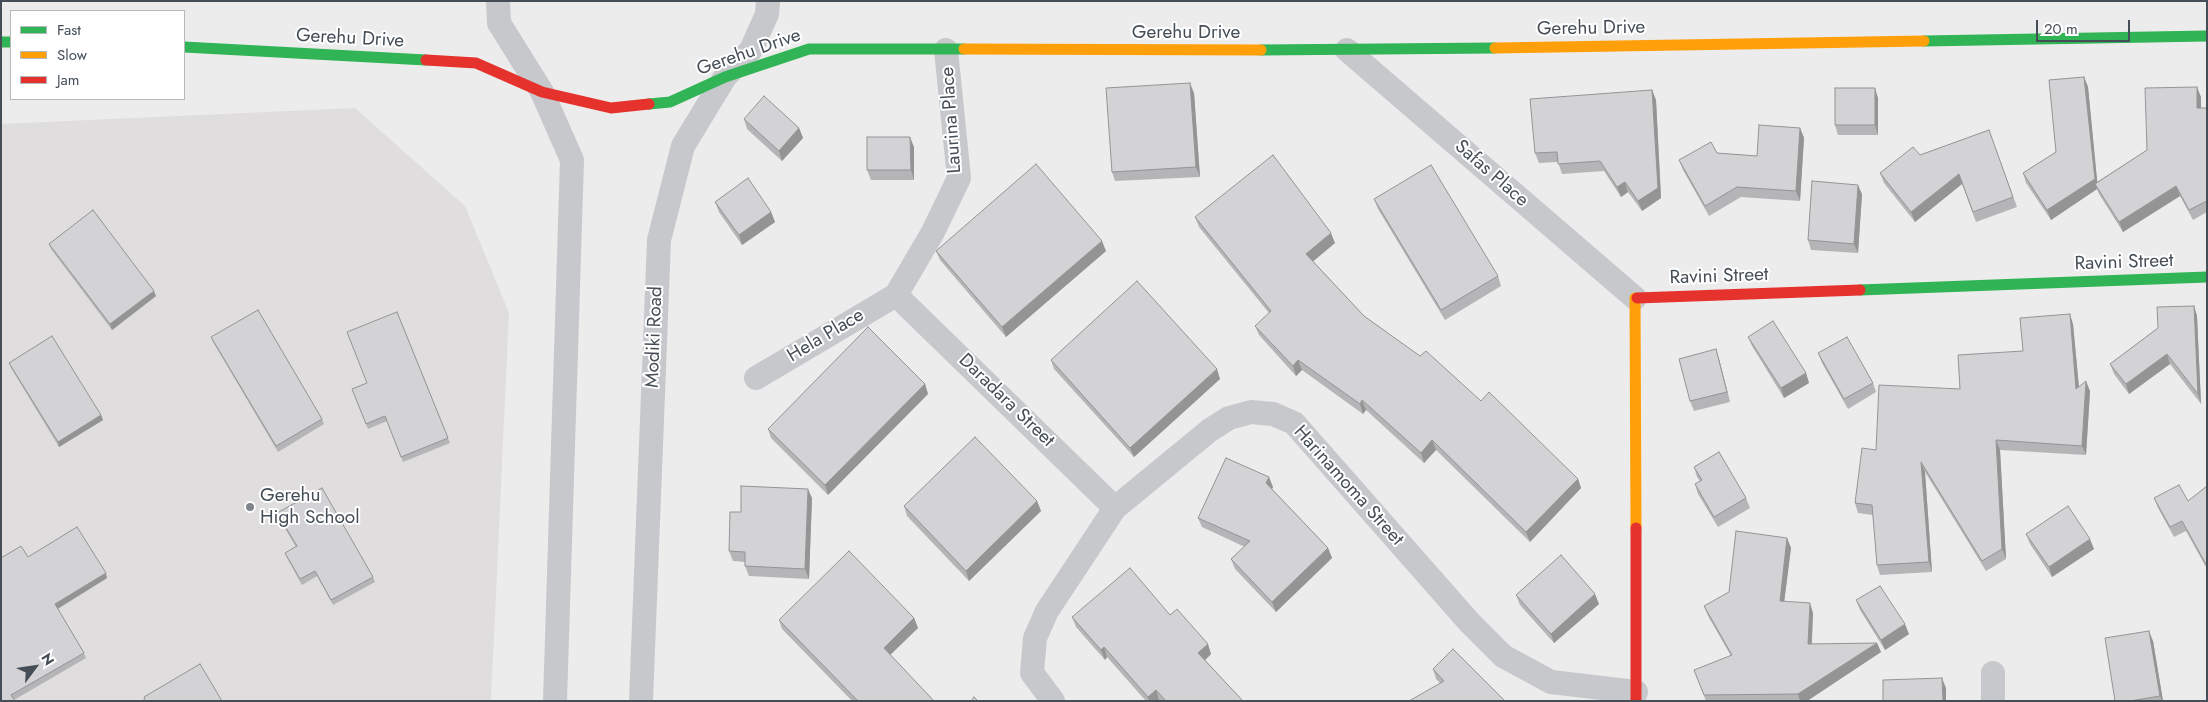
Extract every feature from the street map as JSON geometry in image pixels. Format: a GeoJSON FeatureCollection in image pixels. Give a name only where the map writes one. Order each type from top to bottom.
{"type":"FeatureCollection","features":[{"type":"Feature","properties":{"kind":"street"},"geometry":{"type":"LineString","coordinates":[[498,1],[499,23],[542,92],[572,160],[555,701]]}},
{"type":"Feature","properties":{"kind":"street","name":"Modiki Road"},"geometry":{"type":"LineString","coordinates":[[641,701],[659,240],[682,146],[726,77],[750,50],[767,14],[768,1]]}},
{"type":"Feature","properties":{"kind":"street","name":"Gerehu Drive"},"geometry":{"type":"LineString","coordinates":[[185,47],[476,63],[542,92],[611,108],[670,102],[726,77],[809,49],[1347,50],[2207,36]]}},
{"type":"Feature","properties":{"kind":"street","name":"Laurina Place"},"geometry":{"type":"LineString","coordinates":[[896,295],[932,232],[959,178],[946,50]]}},
{"type":"Feature","properties":{"kind":"street","name":"Safas Place"},"geometry":{"type":"LineString","coordinates":[[1347,50],[1635,298]]}},
{"type":"Feature","properties":{"kind":"street","name":"Ravini Street"},"geometry":{"type":"LineString","coordinates":[[1635,298],[2207,277]]}},
{"type":"Feature","properties":{"kind":"street","name":"Hela Place"},"geometry":{"type":"LineString","coordinates":[[756,378],[896,295]]}},
{"type":"Feature","properties":{"kind":"street","name":"Daradara Street"},"geometry":{"type":"LineString","coordinates":[[896,295],[1115,508]]}},
{"type":"Feature","properties":{"kind":"street"},"geometry":{"type":"LineString","coordinates":[[1635,298],[1636,696]]}},
{"type":"Feature","properties":{"kind":"street","name":"Harinamoma Street"},"geometry":{"type":"LineString","coordinates":[[1053,701],[1032,673],[1035,638],[1047,611],[1115,508],[1210,430],[1229,418],[1251,412],[1273,414],[1294,423],[1470,623],[1503,656],[1551,682],[1636,696]]}},
{"type":"Feature","properties":{"kind":"street"},"geometry":{"type":"LineString","coordinates":[[1993,673],[1993,701]]}},
{"type":"Feature","properties":{"kind":"shaded area","name":"Gerehu High School"},"geometry":{"type":"Polygon","coordinates":[[[355,108],[465,206],[509,313],[491,701],[1,701],[1,124],[355,108]]]}},
{"type":"Feature","properties":{"kind":"building"},"geometry":{"type":"Polygon","coordinates":[[[2084,77],[2095,179],[2047,210],[2023,173],[2056,152],[2049,80],[2084,77]]]}},
{"type":"Feature","properties":{"kind":"building"},"geometry":{"type":"Polygon","coordinates":[[[1190,83],[1196,167],[1112,172],[1106,88],[1190,83]]]}},
{"type":"Feature","properties":{"kind":"building"},"geometry":{"type":"Polygon","coordinates":[[[2197,87],[2197,108],[2207,108],[2207,201],[2189,210],[2176,186],[2119,222],[2095,184],[2147,150],[2145,88],[2197,87]]]}},
{"type":"Feature","properties":{"kind":"building"},"geometry":{"type":"Polygon","coordinates":[[[1835,88],[1875,88],[1875,125],[1835,125],[1835,88]]]}},
{"type":"Feature","properties":{"kind":"building"},"geometry":{"type":"Polygon","coordinates":[[[1652,90],[1658,188],[1638,201],[1625,182],[1617,187],[1600,161],[1558,164],[1557,152],[1535,153],[1530,99],[1652,90]]]}},
{"type":"Feature","properties":{"kind":"building"},"geometry":{"type":"Polygon","coordinates":[[[764,96],[799,128],[779,151],[744,119],[764,96]]]}},
{"type":"Feature","properties":{"kind":"building"},"geometry":{"type":"Polygon","coordinates":[[[1759,125],[1800,128],[1796,191],[1737,187],[1705,206],[1679,160],[1711,142],[1717,153],[1757,156],[1759,125]]]}},
{"type":"Feature","properties":{"kind":"building"},"geometry":{"type":"Polygon","coordinates":[[[1989,130],[2013,197],[1973,212],[1959,174],[1911,212],[1880,173],[1913,147],[1920,155],[1989,130]]]}},
{"type":"Feature","properties":{"kind":"building"},"geometry":{"type":"Polygon","coordinates":[[[867,137],[910,137],[911,170],[867,170],[867,137]]]}},
{"type":"Feature","properties":{"kind":"building"},"geometry":{"type":"Polygon","coordinates":[[[1273,155],[1331,233],[1306,254],[1364,316],[1420,356],[1426,351],[1481,401],[1489,392],[1578,479],[1526,532],[1432,440],[1421,453],[1362,400],[1360,404],[1298,360],[1293,366],[1255,326],[1271,311],[1195,217],[1273,155]]]}},
{"type":"Feature","properties":{"kind":"building"},"geometry":{"type":"Polygon","coordinates":[[[1036,164],[1102,241],[1002,327],[936,251],[1036,164]]]}},
{"type":"Feature","properties":{"kind":"building"},"geometry":{"type":"Polygon","coordinates":[[[1431,165],[1498,276],[1441,310],[1374,199],[1431,165]]]}},
{"type":"Feature","properties":{"kind":"building"},"geometry":{"type":"Polygon","coordinates":[[[748,178],[771,212],[739,235],[715,202],[748,178]]]}},
{"type":"Feature","properties":{"kind":"building"},"geometry":{"type":"Polygon","coordinates":[[[1812,181],[1858,185],[1854,244],[1808,240],[1812,181]]]}},
{"type":"Feature","properties":{"kind":"building"},"geometry":{"type":"Polygon","coordinates":[[[93,210],[154,291],[110,324],[49,244],[93,210]]]}},
{"type":"Feature","properties":{"kind":"building"},"geometry":{"type":"Polygon","coordinates":[[[1137,281],[1217,369],[1130,448],[1051,360],[1137,281]]]}},
{"type":"Feature","properties":{"kind":"building"},"geometry":{"type":"Polygon","coordinates":[[[2194,306],[2198,394],[2167,354],[2126,384],[2110,364],[2158,328],[2157,307],[2194,306]]]}},
{"type":"Feature","properties":{"kind":"building"},"geometry":{"type":"Polygon","coordinates":[[[258,310],[322,419],[276,446],[211,337],[258,310]]]}},
{"type":"Feature","properties":{"kind":"building"},"geometry":{"type":"Polygon","coordinates":[[[397,312],[448,438],[401,457],[385,416],[366,424],[352,389],[367,383],[347,332],[397,312]]]}},
{"type":"Feature","properties":{"kind":"building"},"geometry":{"type":"Polygon","coordinates":[[[2070,314],[2076,389],[2086,381],[2082,446],[1996,440],[2002,549],[1982,561],[1921,462],[1929,562],[1877,565],[1872,505],[1855,503],[1862,448],[1876,450],[1879,385],[1960,389],[1958,355],[2023,351],[2020,318],[2070,314]]]}},
{"type":"Feature","properties":{"kind":"building"},"geometry":{"type":"Polygon","coordinates":[[[1773,321],[1806,373],[1781,388],[1748,337],[1773,321]]]}},
{"type":"Feature","properties":{"kind":"building"},"geometry":{"type":"Polygon","coordinates":[[[868,327],[925,384],[825,485],[768,429],[868,327]]]}},
{"type":"Feature","properties":{"kind":"building"},"geometry":{"type":"Polygon","coordinates":[[[52,336],[101,415],[58,442],[9,363],[52,336]]]}},
{"type":"Feature","properties":{"kind":"building"},"geometry":{"type":"Polygon","coordinates":[[[1847,337],[1873,383],[1844,399],[1818,353],[1847,337]]]}},
{"type":"Feature","properties":{"kind":"building"},"geometry":{"type":"Polygon","coordinates":[[[1716,349],[1727,392],[1690,401],[1679,359],[1716,349]]]}},
{"type":"Feature","properties":{"kind":"building"},"geometry":{"type":"Polygon","coordinates":[[[975,437],[1037,501],[966,571],[904,506],[975,437]]]}},
{"type":"Feature","properties":{"kind":"building"},"geometry":{"type":"Polygon","coordinates":[[[1719,452],[1746,498],[1714,517],[1695,484],[1702,480],[1694,467],[1719,452]]]}},
{"type":"Feature","properties":{"kind":"building"},"geometry":{"type":"Polygon","coordinates":[[[1226,458],[1269,477],[1266,483],[1328,548],[1272,602],[1231,559],[1250,541],[1198,518],[1226,458]]]}},
{"type":"Feature","properties":{"kind":"building"},"geometry":{"type":"Polygon","coordinates":[[[2179,485],[2188,501],[2207,486],[2207,566],[2182,521],[2170,527],[2154,498],[2179,485]]]}},
{"type":"Feature","properties":{"kind":"building"},"geometry":{"type":"Polygon","coordinates":[[[741,486],[808,489],[805,569],[745,566],[745,552],[729,551],[730,512],[741,512],[741,486]]]}},
{"type":"Feature","properties":{"kind":"building"},"geometry":{"type":"Polygon","coordinates":[[[322,488],[373,577],[331,600],[315,571],[300,579],[285,553],[297,546],[277,513],[322,488]]]}},
{"type":"Feature","properties":{"kind":"building"},"geometry":{"type":"Polygon","coordinates":[[[2068,506],[2090,539],[2049,567],[2026,534],[2068,506]]]}},
{"type":"Feature","properties":{"kind":"building"},"geometry":{"type":"Polygon","coordinates":[[[77,527],[106,573],[55,604],[84,653],[11,695],[15,701],[1,701],[1,558],[21,546],[28,557],[77,527]]]}},
{"type":"Feature","properties":{"kind":"building"},"geometry":{"type":"Polygon","coordinates":[[[1736,531],[1787,538],[1780,601],[1810,603],[1808,644],[1877,643],[1798,694],[1704,695],[1694,670],[1732,655],[1704,606],[1729,592],[1736,531]]]}},
{"type":"Feature","properties":{"kind":"building"},"geometry":{"type":"Polygon","coordinates":[[[849,551],[914,618],[884,648],[934,701],[858,701],[779,620],[849,551]]]}},
{"type":"Feature","properties":{"kind":"building"},"geometry":{"type":"Polygon","coordinates":[[[1561,555],[1595,594],[1551,634],[1516,595],[1561,555]]]}},
{"type":"Feature","properties":{"kind":"building"},"geometry":{"type":"Polygon","coordinates":[[[1130,568],[1170,615],[1177,609],[1208,644],[1198,653],[1243,701],[1166,701],[1156,690],[1148,697],[1104,647],[1101,650],[1072,617],[1130,568]]]}},
{"type":"Feature","properties":{"kind":"building"},"geometry":{"type":"Polygon","coordinates":[[[1880,586],[1905,624],[1881,640],[1856,600],[1880,586]]]}},
{"type":"Feature","properties":{"kind":"building"},"geometry":{"type":"Polygon","coordinates":[[[2149,631],[2160,696],[2130,701],[2115,701],[2105,638],[2149,631]]]}},
{"type":"Feature","properties":{"kind":"building"},"geometry":{"type":"Polygon","coordinates":[[[1453,649],[1505,701],[1409,701],[1444,681],[1433,669],[1453,649]]]}},
{"type":"Feature","properties":{"kind":"building"},"geometry":{"type":"Polygon","coordinates":[[[200,664],[222,701],[142,701],[145,699],[144,697],[200,664]]]}},
{"type":"Feature","properties":{"kind":"building"},"geometry":{"type":"Polygon","coordinates":[[[1942,678],[1943,701],[1883,701],[1883,680],[1942,678]]]}},
{"type":"Feature","properties":{"kind":"traffic: fast"},"geometry":{"type":"LineString","coordinates":[[1924,41],[2207,36]]}},
{"type":"Feature","properties":{"kind":"traffic: fast"},"geometry":{"type":"LineString","coordinates":[[1,42],[10,42]]}},
{"type":"Feature","properties":{"kind":"traffic: fast"},"geometry":{"type":"LineString","coordinates":[[185,47],[426,60]]}},
{"type":"Feature","properties":{"kind":"traffic: fast"},"geometry":{"type":"LineString","coordinates":[[1261,50],[1495,48]]}},
{"type":"Feature","properties":{"kind":"traffic: fast"},"geometry":{"type":"LineString","coordinates":[[649,104],[670,102],[725,77],[809,49],[964,49]]}},
{"type":"Feature","properties":{"kind":"traffic: fast"},"geometry":{"type":"LineString","coordinates":[[1860,290],[2207,277]]}},
{"type":"Feature","properties":{"kind":"traffic: slow"},"geometry":{"type":"LineString","coordinates":[[1495,48],[1924,41]]}},
{"type":"Feature","properties":{"kind":"traffic: slow"},"geometry":{"type":"LineString","coordinates":[[964,49],[1261,50]]}},
{"type":"Feature","properties":{"kind":"traffic: slow"},"geometry":{"type":"LineString","coordinates":[[1636,528],[1635,298],[1637,298]]}},
{"type":"Feature","properties":{"kind":"traffic: jam"},"geometry":{"type":"LineString","coordinates":[[426,60],[476,63],[542,92],[611,108],[649,104]]}},
{"type":"Feature","properties":{"kind":"traffic: jam"},"geometry":{"type":"LineString","coordinates":[[1637,298],[1860,290]]}},
{"type":"Feature","properties":{"kind":"traffic: jam"},"geometry":{"type":"LineString","coordinates":[[1636,528],[1636,701]]}},
{"type":"Feature","properties":{"kind":"place","name":"Gerehu High School"},"geometry":{"type":"Point","coordinates":[250,507]}}]}
